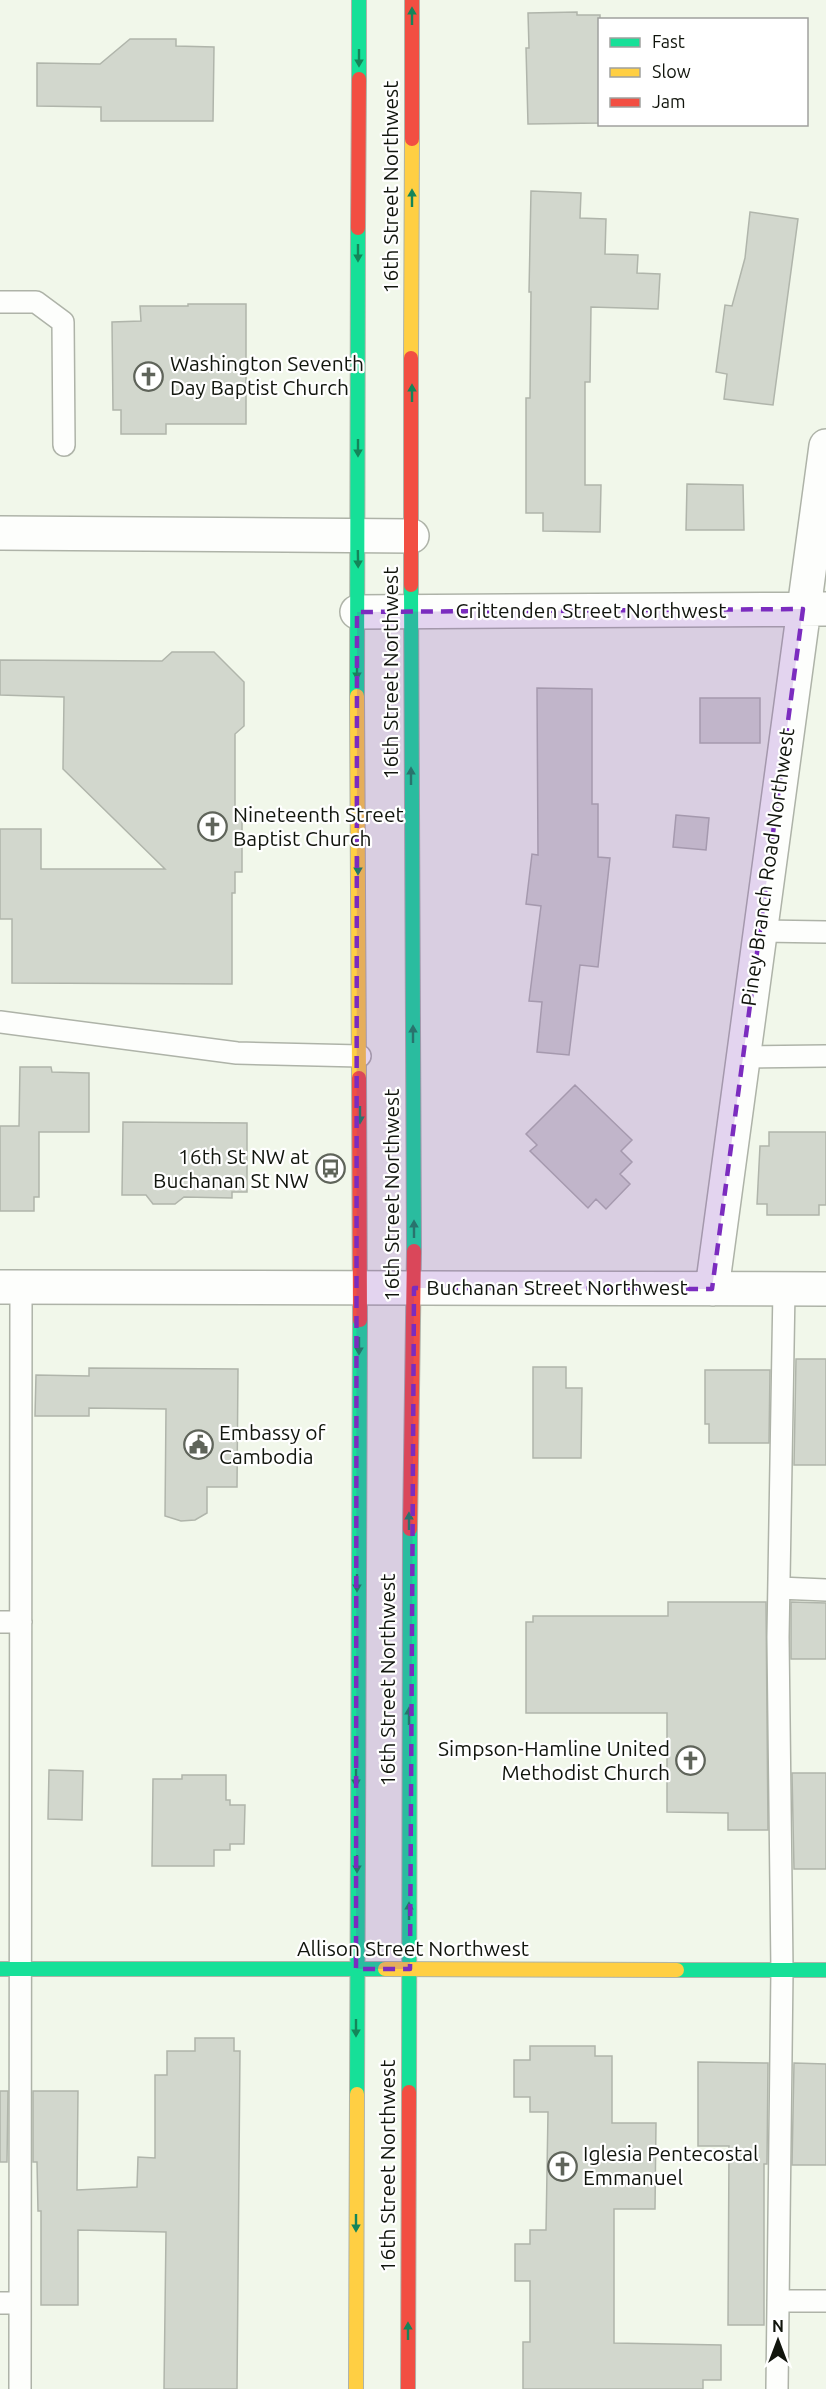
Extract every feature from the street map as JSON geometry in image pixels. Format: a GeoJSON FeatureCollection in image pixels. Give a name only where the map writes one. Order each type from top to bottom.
{"type":"FeatureCollection","features":[{"type":"Feature","properties":{"kind":"main road","name":"16th Street Northwest"},"geometry":{"type":"LineString","coordinates":[[356,2389],[360,1056],[357,612],[359,0]]}},
{"type":"Feature","properties":{"kind":"main road","name":"16th Street Northwest"},"geometry":{"type":"LineString","coordinates":[[408,2389],[410,1429],[414,1288],[411,613],[412,0]]}},
{"type":"Feature","properties":{"kind":"main road","name":"Allison Street Northwest"},"geometry":{"type":"LineString","coordinates":[[0,1969],[826,1970]]}},
{"type":"Feature","properties":{"kind":"street","name":"Piney Branch Road Northwest"},"geometry":{"type":"LineString","coordinates":[[712,1289],[760,931],[814,609],[826,447]]}},
{"type":"Feature","properties":{"kind":"street"},"geometry":{"type":"LineString","coordinates":[[0,533],[412,536]]}},
{"type":"Feature","properties":{"kind":"street","name":"Crittenden Street Northwest"},"geometry":{"type":"LineString","coordinates":[[357,612],[814,609]]}},
{"type":"Feature","properties":{"kind":"street","name":"Buchanan Street Northwest"},"geometry":{"type":"LineString","coordinates":[[10,1287],[826,1289]]}},
{"type":"Feature","properties":{"kind":"lane"},"geometry":{"type":"LineString","coordinates":[[0,303],[36,302],[63,322],[64,446]]}},
{"type":"Feature","properties":{"kind":"lane"},"geometry":{"type":"LineString","coordinates":[[760,931],[826,932]]}},
{"type":"Feature","properties":{"kind":"lane"},"geometry":{"type":"LineString","coordinates":[[0,1022],[237,1053],[360,1056]]}},
{"type":"Feature","properties":{"kind":"lane"},"geometry":{"type":"LineString","coordinates":[[743,1057],[826,1056]]}},
{"type":"Feature","properties":{"kind":"lane"},"geometry":{"type":"LineString","coordinates":[[10,1287],[10,1622],[22,1970],[10,2303],[20,2389]]}},
{"type":"Feature","properties":{"kind":"lane"},"geometry":{"type":"LineString","coordinates":[[777,2389],[782,1970],[779,1588],[784,1289]]}},
{"type":"Feature","properties":{"kind":"lane"},"geometry":{"type":"LineString","coordinates":[[779,1588],[826,1590]]}},
{"type":"Feature","properties":{"kind":"lane"},"geometry":{"type":"LineString","coordinates":[[778,2301],[826,2301]]}},
{"type":"Feature","properties":{"kind":"highlighted area"},"geometry":{"type":"Polygon","coordinates":[[[803,609],[712,1289],[414,1288],[410,1969],[356,1969],[357,612],[803,609]]]}},
{"type":"Feature","properties":{"kind":"building"},"geometry":{"type":"Polygon","coordinates":[[[577,12],[577,15],[600,15],[598,18],[598,123],[528,124],[526,48],[529,48],[528,13],[577,12]]]}},
{"type":"Feature","properties":{"kind":"building"},"geometry":{"type":"Polygon","coordinates":[[[130,39],[176,39],[176,46],[214,47],[213,121],[101,121],[101,107],[37,106],[37,63],[100,64],[130,39]]]}},
{"type":"Feature","properties":{"kind":"building"},"geometry":{"type":"Polygon","coordinates":[[[531,191],[581,193],[580,218],[606,219],[605,254],[638,255],[637,273],[660,274],[658,309],[591,307],[590,382],[585,382],[585,485],[601,485],[600,532],[543,531],[543,513],[526,513],[526,398],[530,398],[531,191]]]}},
{"type":"Feature","properties":{"kind":"building"},"geometry":{"type":"Polygon","coordinates":[[[750,212],[798,219],[773,405],[724,399],[727,374],[716,372],[725,305],[732,306],[745,258],[750,212]]]}},
{"type":"Feature","properties":{"kind":"building"},"geometry":{"type":"Polygon","coordinates":[[[188,304],[246,304],[246,424],[166,424],[166,434],[121,434],[121,410],[113,410],[112,322],[141,321],[140,306],[188,306],[188,304]]]}},
{"type":"Feature","properties":{"kind":"building"},"geometry":{"type":"Polygon","coordinates":[[[687,484],[743,485],[744,530],[686,530],[687,484]]]}},
{"type":"Feature","properties":{"kind":"building"},"geometry":{"type":"Polygon","coordinates":[[[172,652],[214,652],[244,682],[244,726],[235,734],[235,811],[242,811],[242,872],[235,872],[235,893],[232,893],[232,984],[12,983],[12,919],[0,919],[0,829],[41,829],[41,869],[165,869],[63,769],[64,697],[0,695],[0,660],[162,661],[172,652]]]}},
{"type":"Feature","properties":{"kind":"building"},"geometry":{"type":"Polygon","coordinates":[[[537,688],[592,689],[592,804],[598,804],[598,857],[610,858],[598,967],[580,965],[569,1055],[537,1052],[542,1002],[529,1001],[541,906],[526,904],[532,854],[538,855],[537,688]]]}},
{"type":"Feature","properties":{"kind":"building"},"geometry":{"type":"Polygon","coordinates":[[[700,698],[760,698],[760,743],[700,743],[700,698]]]}},
{"type":"Feature","properties":{"kind":"building"},"geometry":{"type":"Polygon","coordinates":[[[676,815],[709,818],[706,850],[673,847],[676,815]]]}},
{"type":"Feature","properties":{"kind":"building"},"geometry":{"type":"Polygon","coordinates":[[[20,1067],[51,1067],[52,1072],[89,1073],[89,1132],[39,1132],[39,1197],[34,1197],[34,1211],[0,1211],[0,1126],[19,1126],[20,1067]]]}},
{"type":"Feature","properties":{"kind":"building"},"geometry":{"type":"Polygon","coordinates":[[[575,1085],[632,1140],[621,1151],[632,1162],[620,1174],[630,1184],[606,1209],[596,1199],[588,1208],[530,1151],[537,1145],[526,1134],[575,1085]]]}},
{"type":"Feature","properties":{"kind":"building"},"geometry":{"type":"Polygon","coordinates":[[[123,1122],[247,1123],[247,1192],[232,1192],[232,1198],[184,1197],[175,1204],[153,1204],[146,1195],[122,1195],[123,1122]]]}},
{"type":"Feature","properties":{"kind":"building"},"geometry":{"type":"Polygon","coordinates":[[[769,1132],[826,1132],[826,1205],[819,1205],[819,1215],[767,1215],[767,1204],[757,1204],[760,1146],[769,1146],[769,1132]]]}},
{"type":"Feature","properties":{"kind":"building"},"geometry":{"type":"Polygon","coordinates":[[[796,1359],[826,1359],[826,1465],[794,1465],[796,1359]]]}},
{"type":"Feature","properties":{"kind":"building"},"geometry":{"type":"Polygon","coordinates":[[[533,1367],[566,1367],[566,1388],[582,1388],[581,1458],[533,1458],[533,1367]]]}},
{"type":"Feature","properties":{"kind":"building"},"geometry":{"type":"Polygon","coordinates":[[[89,1368],[238,1369],[237,1487],[207,1487],[207,1513],[195,1520],[181,1521],[165,1516],[166,1409],[89,1408],[89,1416],[35,1416],[36,1375],[89,1376],[89,1368]]]}},
{"type":"Feature","properties":{"kind":"building"},"geometry":{"type":"Polygon","coordinates":[[[705,1370],[770,1370],[769,1443],[709,1443],[709,1424],[705,1424],[705,1370]]]}},
{"type":"Feature","properties":{"kind":"building"},"geometry":{"type":"Polygon","coordinates":[[[668,1602],[766,1602],[768,1830],[728,1830],[728,1813],[667,1812],[667,1713],[526,1713],[526,1622],[533,1622],[533,1616],[668,1616],[668,1602]]]}},
{"type":"Feature","properties":{"kind":"building"},"geometry":{"type":"Polygon","coordinates":[[[791,1602],[826,1603],[826,1659],[791,1659],[791,1602]]]}},
{"type":"Feature","properties":{"kind":"building"},"geometry":{"type":"Polygon","coordinates":[[[49,1770],[83,1771],[82,1820],[48,1819],[49,1770]]]}},
{"type":"Feature","properties":{"kind":"building"},"geometry":{"type":"Polygon","coordinates":[[[792,1773],[826,1773],[826,1869],[794,1869],[792,1773]]]}},
{"type":"Feature","properties":{"kind":"building"},"geometry":{"type":"Polygon","coordinates":[[[182,1775],[226,1775],[226,1800],[230,1800],[230,1805],[245,1805],[244,1844],[230,1844],[230,1850],[214,1850],[214,1866],[152,1866],[153,1779],[182,1779],[182,1775]]]}},
{"type":"Feature","properties":{"kind":"building"},"geometry":{"type":"Polygon","coordinates":[[[195,2038],[234,2038],[234,2051],[240,2051],[237,2389],[164,2389],[166,2232],[78,2230],[78,2305],[41,2305],[41,2211],[38,2211],[37,2162],[33,2162],[33,2091],[78,2091],[77,2190],[137,2187],[138,2157],[155,2158],[155,2075],[167,2075],[167,2051],[195,2051],[195,2038]]]}},
{"type":"Feature","properties":{"kind":"building"},"geometry":{"type":"Polygon","coordinates":[[[530,2046],[595,2046],[595,2056],[612,2056],[612,2123],[656,2123],[655,2209],[614,2209],[614,2343],[721,2345],[721,2380],[703,2380],[703,2389],[523,2389],[523,2342],[530,2342],[530,2281],[515,2281],[515,2244],[530,2244],[530,2230],[546,2230],[548,2112],[530,2112],[530,2097],[514,2097],[514,2060],[530,2060],[530,2046]]]}},
{"type":"Feature","properties":{"kind":"building"},"geometry":{"type":"Polygon","coordinates":[[[698,2062],[768,2063],[767,2164],[764,2164],[764,2325],[728,2325],[729,2146],[698,2146],[698,2062]]]}},
{"type":"Feature","properties":{"kind":"building"},"geometry":{"type":"Polygon","coordinates":[[[794,2063],[826,2064],[826,2165],[792,2165],[794,2063]]]}},
{"type":"Feature","properties":{"kind":"building"},"geometry":{"type":"Polygon","coordinates":[[[0,2091],[8,2091],[7,2162],[0,2162],[0,2091]]]}},
{"type":"Feature","properties":{"kind":"traffic: fast"},"geometry":{"type":"LineString","coordinates":[[359,0],[359,79]]}},
{"type":"Feature","properties":{"kind":"traffic: fast"},"geometry":{"type":"LineString","coordinates":[[357,696],[358,228]]}},
{"type":"Feature","properties":{"kind":"traffic: fast"},"geometry":{"type":"LineString","coordinates":[[411,585],[414,1251]]}},
{"type":"Feature","properties":{"kind":"traffic: fast"},"geometry":{"type":"LineString","coordinates":[[357,2094],[360,1320]]}},
{"type":"Feature","properties":{"kind":"traffic: fast"},"geometry":{"type":"LineString","coordinates":[[409,2092],[410,1529]]}},
{"type":"Feature","properties":{"kind":"traffic: fast"},"geometry":{"type":"LineString","coordinates":[[0,1969],[385,1969]]}},
{"type":"Feature","properties":{"kind":"traffic: fast"},"geometry":{"type":"LineString","coordinates":[[677,1970],[826,1970]]}},
{"type":"Feature","properties":{"kind":"traffic: slow"},"geometry":{"type":"LineString","coordinates":[[411,358],[412,139]]}},
{"type":"Feature","properties":{"kind":"traffic: slow"},"geometry":{"type":"LineString","coordinates":[[357,696],[359,1078]]}},
{"type":"Feature","properties":{"kind":"traffic: slow"},"geometry":{"type":"LineString","coordinates":[[385,1969],[677,1970]]}},
{"type":"Feature","properties":{"kind":"traffic: slow"},"geometry":{"type":"LineString","coordinates":[[356,2389],[357,2094]]}},
{"type":"Feature","properties":{"kind":"traffic: jam"},"geometry":{"type":"LineString","coordinates":[[412,0],[412,139]]}},
{"type":"Feature","properties":{"kind":"traffic: jam"},"geometry":{"type":"LineString","coordinates":[[358,228],[359,79]]}},
{"type":"Feature","properties":{"kind":"traffic: jam"},"geometry":{"type":"LineString","coordinates":[[411,358],[411,585]]}},
{"type":"Feature","properties":{"kind":"traffic: jam"},"geometry":{"type":"LineString","coordinates":[[359,1078],[360,1320]]}},
{"type":"Feature","properties":{"kind":"traffic: jam"},"geometry":{"type":"LineString","coordinates":[[410,1529],[414,1251]]}},
{"type":"Feature","properties":{"kind":"traffic: jam"},"geometry":{"type":"LineString","coordinates":[[408,2389],[409,2092]]}},
{"type":"Feature","properties":{"kind":"place","name":"Washington Seventh Day Baptist Church"},"geometry":{"type":"Point","coordinates":[149,376]}},
{"type":"Feature","properties":{"kind":"place","name":"Nineteenth Street Baptist Church"},"geometry":{"type":"Point","coordinates":[212,827]}},
{"type":"Feature","properties":{"kind":"place","name":"16th St NW at Buchanan St NW"},"geometry":{"type":"Point","coordinates":[330,1169]}},
{"type":"Feature","properties":{"kind":"place","name":"Embassy of Cambodia"},"geometry":{"type":"Point","coordinates":[198,1445]}},
{"type":"Feature","properties":{"kind":"place","name":"Simpson-Hamline United Methodist Church"},"geometry":{"type":"Point","coordinates":[691,1761]}},
{"type":"Feature","properties":{"kind":"place","name":"Iglesia Pentecostal Emmanuel"},"geometry":{"type":"Point","coordinates":[562,2166]}}]}
